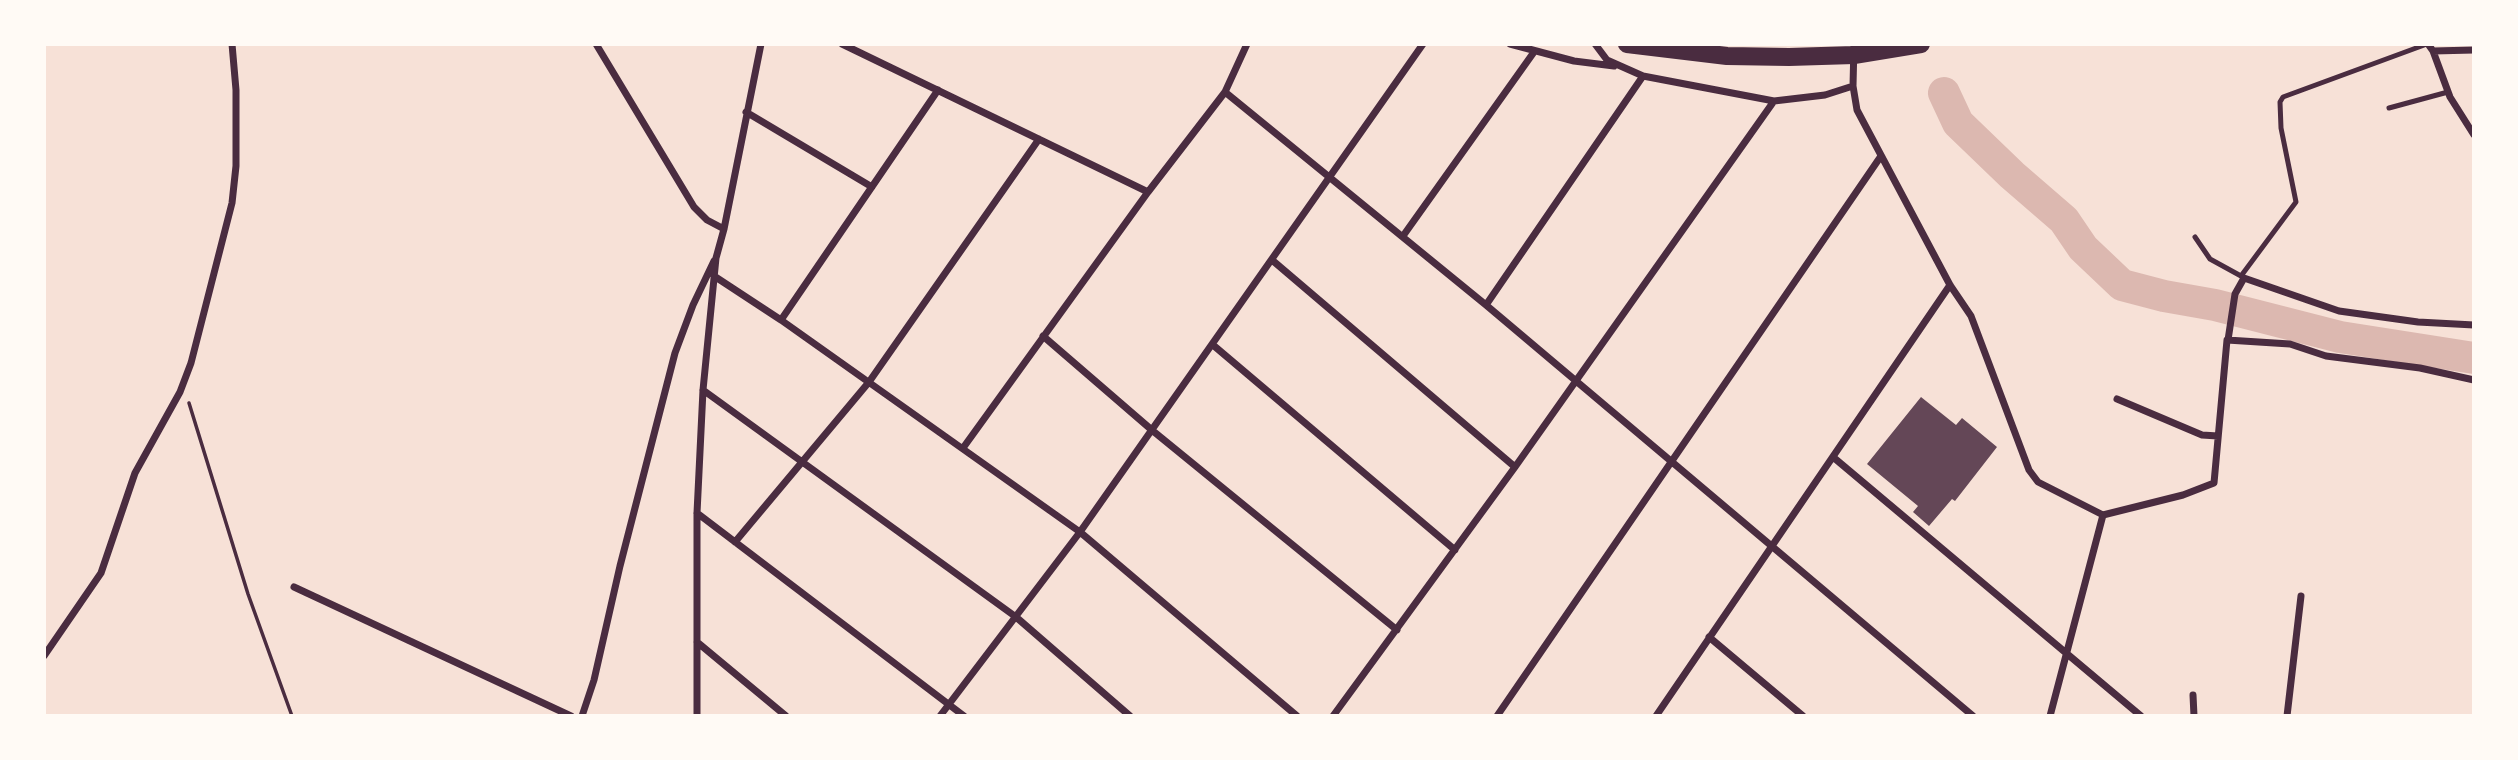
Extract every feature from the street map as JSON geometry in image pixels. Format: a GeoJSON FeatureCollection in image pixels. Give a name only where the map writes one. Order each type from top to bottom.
{"type":"FeatureCollection","features":[{"type":"Feature","properties":{"kind":"highway"},"geometry":{"type":"LineString","coordinates":[[1627,44],[1727,56],[1921,44]]}},
{"type":"Feature","properties":{"kind":"street"},"geometry":{"type":"LineString","coordinates":[[44,656],[100,573],[135,473],[180,392],[191,363],[232,203],[236,166],[236,90],[232,44]]}},
{"type":"Feature","properties":{"kind":"street"},"geometry":{"type":"LineString","coordinates":[[596,44],[694,207],[707,220],[724,229]]}},
{"type":"Feature","properties":{"kind":"street"},"geometry":{"type":"LineString","coordinates":[[697,716],[697,513],[703,390],[716,258],[761,44]]}},
{"type":"Feature","properties":{"kind":"street"},"geometry":{"type":"LineString","coordinates":[[842,44],[1149,192]]}},
{"type":"Feature","properties":{"kind":"street"},"geometry":{"type":"LineString","coordinates":[[962,448],[1225,92],[1247,44]]}},
{"type":"Feature","properties":{"kind":"street"},"geometry":{"type":"LineString","coordinates":[[940,716],[1153,431],[1423,44]]}},
{"type":"Feature","properties":{"kind":"street"},"geometry":{"type":"LineString","coordinates":[[1510,44],[1574,61],[1622,67]]}},
{"type":"Feature","properties":{"kind":"street"},"geometry":{"type":"LineString","coordinates":[[1595,44],[1607,60],[1643,76],[1774,100],[1825,94],[1853,86]]}},
{"type":"Feature","properties":{"kind":"street"},"geometry":{"type":"LineString","coordinates":[[2428,44],[2448,92],[2474,135]]}},
{"type":"Feature","properties":{"kind":"street"},"geometry":{"type":"LineString","coordinates":[[1854,49],[1853,86],[1857,110],[1950,285],[1971,316],[2029,470],[2038,482],[2103,515],[2183,495],[2214,483],[2229,336],[2235,294],[2242,277],[2339,312],[2474,325]]}},
{"type":"Feature","properties":{"kind":"street"},"geometry":{"type":"LineString","coordinates":[[2433,51],[2474,50]]}},
{"type":"Feature","properties":{"kind":"street"},"geometry":{"type":"LineString","coordinates":[[1402,236],[1534,52]]}},
{"type":"Feature","properties":{"kind":"street"},"geometry":{"type":"LineString","coordinates":[[1486,306],[1643,76]]}},
{"type":"Feature","properties":{"kind":"street"},"geometry":{"type":"LineString","coordinates":[[781,320],[938,90]]}},
{"type":"Feature","properties":{"kind":"street"},"geometry":{"type":"LineString","coordinates":[[1225,92],[1576,381],[1973,716]]}},
{"type":"Feature","properties":{"kind":"street"},"geometry":{"type":"LineString","coordinates":[[1333,716],[1398,631],[1774,100]]}},
{"type":"Feature","properties":{"kind":"street"},"geometry":{"type":"LineString","coordinates":[[746,112],[872,187]]}},
{"type":"Feature","properties":{"kind":"street"},"geometry":{"type":"LineString","coordinates":[[736,542],[869,383],[1039,139]]}},
{"type":"Feature","properties":{"kind":"street"},"geometry":{"type":"LineString","coordinates":[[1497,716],[1881,156]]}},
{"type":"Feature","properties":{"kind":"street"},"geometry":{"type":"LineString","coordinates":[[582,716],[594,680],[620,566],[675,353],[693,305],[716,258]]}},
{"type":"Feature","properties":{"kind":"street"},"geometry":{"type":"LineString","coordinates":[[1272,260],[1515,467]]}},
{"type":"Feature","properties":{"kind":"street"},"geometry":{"type":"LineString","coordinates":[[714,276],[781,320],[1080,532],[1297,716]]}},
{"type":"Feature","properties":{"kind":"street"},"geometry":{"type":"LineString","coordinates":[[1656,716],[1950,285]]}},
{"type":"Feature","properties":{"kind":"street"},"geometry":{"type":"LineString","coordinates":[[1043,336],[1153,431],[1398,631]]}},
{"type":"Feature","properties":{"kind":"street"},"geometry":{"type":"LineString","coordinates":[[2229,336],[2290,344],[2326,356],[2420,368],[2474,380]]}},
{"type":"Feature","properties":{"kind":"street"},"geometry":{"type":"LineString","coordinates":[[1213,345],[1455,550]]}},
{"type":"Feature","properties":{"kind":"street"},"geometry":{"type":"LineString","coordinates":[[703,390],[1016,617],[1130,716]]}},
{"type":"Feature","properties":{"kind":"street"},"geometry":{"type":"LineString","coordinates":[[2117,399],[2202,436],[2218,436]]}},
{"type":"Feature","properties":{"kind":"street"},"geometry":{"type":"LineString","coordinates":[[1833,457],[2141,716]]}},
{"type":"Feature","properties":{"kind":"street"},"geometry":{"type":"LineString","coordinates":[[697,513],[964,716]]}},
{"type":"Feature","properties":{"kind":"street"},"geometry":{"type":"LineString","coordinates":[[2050,716],[2103,515]]}},
{"type":"Feature","properties":{"kind":"street"},"geometry":{"type":"LineString","coordinates":[[294,586],[571,716]]}},
{"type":"Feature","properties":{"kind":"street"},"geometry":{"type":"LineString","coordinates":[[2287,716],[2301,596]]}},
{"type":"Feature","properties":{"kind":"street"},"geometry":{"type":"LineString","coordinates":[[1709,638],[1803,716]]}},
{"type":"Feature","properties":{"kind":"street"},"geometry":{"type":"LineString","coordinates":[[697,642],[786,716]]}},
{"type":"Feature","properties":{"kind":"street"},"geometry":{"type":"LineString","coordinates":[[2193,695],[2194,716]]}},
{"type":"Feature","properties":{"kind":"lane"},"geometry":{"type":"LineString","coordinates":[[2195,237],[2210,259],[2242,277],[2296,202],[2281,128],[2280,102],[2283,97],[2428,44]]}},
{"type":"Feature","properties":{"kind":"lane"},"geometry":{"type":"LineString","coordinates":[[2389,108],[2448,92]]}},
{"type":"Feature","properties":{"kind":"path"},"geometry":{"type":"LineString","coordinates":[[180,392],[187,397],[248,594],[292,716]]}},
{"type":"Feature","properties":{"kind":"building"},"geometry":{"type":"Polygon","coordinates":[[[1921,397],[1956,425],[1962,418],[1997,447],[1955,501],[1952,499],[1929,526],[1913,512],[1918,506],[1867,464],[1921,397]]]}},
{"type":"Feature","properties":{"kind":"waterway"},"geometry":{"type":"LineString","coordinates":[[1944,93],[1958,123],[2064,220],[2083,248],[2122,285],[2215,305],[2340,337],[2474,358]]}}]}
